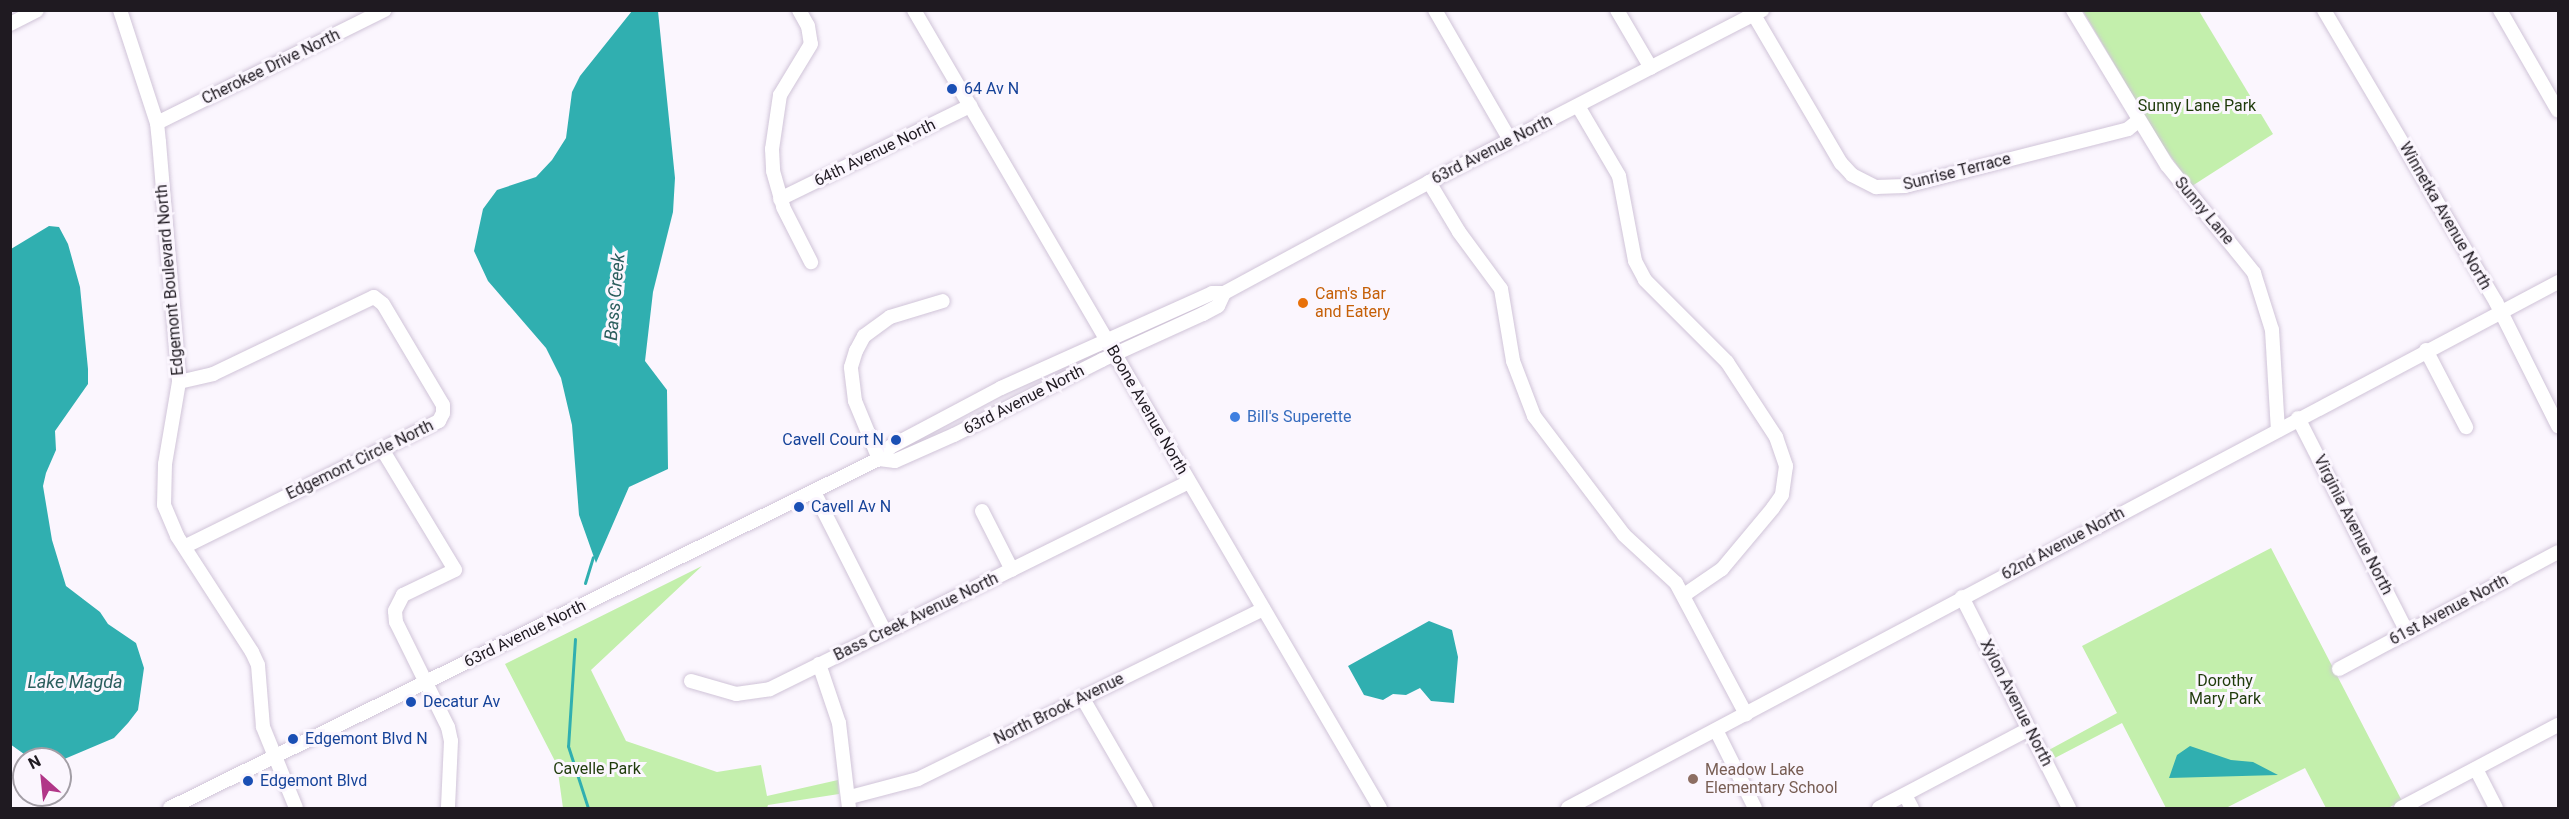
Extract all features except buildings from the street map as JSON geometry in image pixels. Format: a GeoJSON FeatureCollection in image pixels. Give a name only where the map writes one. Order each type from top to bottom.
{"type":"FeatureCollection","features":[{"type":"Feature","properties":{"kind":"street"},"geometry":{"type":"LineString","coordinates":[[10,24],[37,10]]}},
{"type":"Feature","properties":{"kind":"street","name":"Edgemont Boulevard North"},"geometry":{"type":"LineString","coordinates":[[120,10],[157,123],[179,382],[163,480],[170,523],[258,665],[259,709],[274,758],[296,808]]}},
{"type":"Feature","properties":{"kind":"street","name":"Cherokee Drive North"},"geometry":{"type":"LineString","coordinates":[[157,123],[385,10]]}},
{"type":"Feature","properties":{"kind":"street"},"geometry":{"type":"LineString","coordinates":[[799,10],[808,26],[811,44],[780,95],[772,149],[780,199],[811,262]]}},
{"type":"Feature","properties":{"kind":"street","name":"Boone Avenue North"},"geometry":{"type":"LineString","coordinates":[[914,10],[1380,808]]}},
{"type":"Feature","properties":{"kind":"street"},"geometry":{"type":"LineString","coordinates":[[1435,10],[1510,140]]}},
{"type":"Feature","properties":{"kind":"street"},"geometry":{"type":"LineString","coordinates":[[1617,10],[1651,68]]}},
{"type":"Feature","properties":{"kind":"street","name":"Sunny Lane"},"geometry":{"type":"LineString","coordinates":[[2073,10],[2167,165],[2245,259],[2263,291],[2272,330],[2278,430]]}},
{"type":"Feature","properties":{"kind":"street","name":"Winnetka Avenue North"},"geometry":{"type":"LineString","coordinates":[[2324,10],[2500,311],[2559,426]]}},
{"type":"Feature","properties":{"kind":"street"},"geometry":{"type":"LineString","coordinates":[[2499,10],[2559,111]]}},
{"type":"Feature","properties":{"kind":"street","name":"63rd Avenue North"},"geometry":{"type":"LineString","coordinates":[[170,808],[814,492],[879,459],[890,447],[937,421],[1105,339],[1212,293],[1224,293],[1429,182],[1758,13]]}},
{"type":"Feature","properties":{"kind":"street","name":"Sunrise Terrace"},"geometry":{"type":"LineString","coordinates":[[1758,13],[1841,163],[1852,175],[1876,187],[1905,186],[2128,129],[2139,120]]}},
{"type":"Feature","properties":{"kind":"street","name":"64th Avenue North"},"geometry":{"type":"LineString","coordinates":[[780,199],[970,106]]}},
{"type":"Feature","properties":{"kind":"street"},"geometry":{"type":"LineString","coordinates":[[1578,106],[1619,176],[1635,261],[1645,280],[1727,362],[1776,437],[1786,465],[1782,495],[1773,508],[1722,569],[1684,596]]}},
{"type":"Feature","properties":{"kind":"street"},"geometry":{"type":"LineString","coordinates":[[1429,182],[1459,232],[1501,289],[1513,361],[1534,416],[1624,535],[1666,571],[1684,596],[1746,714]]}},
{"type":"Feature","properties":{"kind":"street","name":"62nd Avenue North"},"geometry":{"type":"LineString","coordinates":[[1568,808],[2426,350],[2559,282]]}},
{"type":"Feature","properties":{"kind":"street","name":"63rd Avenue North"},"geometry":{"type":"LineString","coordinates":[[879,459],[895,461],[954,435],[1116,353],[1218,306],[1224,293]]}},
{"type":"Feature","properties":{"kind":"street","name":"Edgemont Circle North"},"geometry":{"type":"LineString","coordinates":[[179,382],[213,374],[374,297],[383,304],[443,405],[439,421],[184,547]]}},
{"type":"Feature","properties":{"kind":"street"},"geometry":{"type":"LineString","coordinates":[[879,459],[855,401],[851,367],[856,351],[864,336],[890,317],[943,302]]}},
{"type":"Feature","properties":{"kind":"street"},"geometry":{"type":"LineString","coordinates":[[2426,350],[2466,427]]}},
{"type":"Feature","properties":{"kind":"street","name":"Virginia Avenue North"},"geometry":{"type":"LineString","coordinates":[[2298,418],[2407,632]]}},
{"type":"Feature","properties":{"kind":"street"},"geometry":{"type":"LineString","coordinates":[[382,449],[455,570],[403,595],[395,611],[396,622],[443,715],[451,741],[448,808]]}},
{"type":"Feature","properties":{"kind":"street","name":"Bass Creek Avenue North"},"geometry":{"type":"LineString","coordinates":[[691,681],[748,695],[819,664],[1189,482]]}},
{"type":"Feature","properties":{"kind":"street"},"geometry":{"type":"LineString","coordinates":[[814,492],[885,632]]}},
{"type":"Feature","properties":{"kind":"street","name":"Bass Creek Avenue North"},"geometry":{"type":"LineString","coordinates":[[982,511],[1012,570]]}},
{"type":"Feature","properties":{"kind":"street","name":"61st Avenue North"},"geometry":{"type":"LineString","coordinates":[[2339,669],[2559,552]]}},
{"type":"Feature","properties":{"kind":"street","name":"Xylon Avenue North"},"geometry":{"type":"LineString","coordinates":[[1962,597],[2069,808]]}},
{"type":"Feature","properties":{"kind":"street","name":"North Brook Avenue"},"geometry":{"type":"LineString","coordinates":[[850,803],[918,779],[1263,609]]}},
{"type":"Feature","properties":{"kind":"street"},"geometry":{"type":"LineString","coordinates":[[819,664],[834,701],[850,803]]}},
{"type":"Feature","properties":{"kind":"street"},"geometry":{"type":"LineString","coordinates":[[1082,697],[1146,808]]}},
{"type":"Feature","properties":{"kind":"street"},"geometry":{"type":"LineString","coordinates":[[2401,808],[2559,725]]}},
{"type":"Feature","properties":{"kind":"street"},"geometry":{"type":"LineString","coordinates":[[1879,808],[2029,729]]}},
{"type":"Feature","properties":{"kind":"street"},"geometry":{"type":"LineString","coordinates":[[1716,730],[1755,808]]}},
{"type":"Feature","properties":{"kind":"street"},"geometry":{"type":"LineString","coordinates":[[2476,769],[2496,808]]}},
{"type":"Feature","properties":{"kind":"street"},"geometry":{"type":"LineString","coordinates":[[1905,795],[1912,808]]}},
{"type":"Feature","properties":{"kind":"green space","name":"Sunny Lane Park"},"geometry":{"type":"Polygon","coordinates":[[[2083,11],[2199,11],[2273,134],[2192,186],[2161,143],[2083,11]]]}},
{"type":"Feature","properties":{"kind":"green space","name":"Dorothy Mary Park"},"geometry":{"type":"Polygon","coordinates":[[[2271,548],[2402,801],[2388,808],[2326,808],[2305,768],[2226,808],[2166,808],[2122,723],[2051,760],[2047,751],[2117,713],[2082,646],[2271,548]]]}},
{"type":"Feature","properties":{"kind":"green space","name":"Cavelle Park"},"geometry":{"type":"Polygon","coordinates":[[[702,566],[591,670],[626,741],[717,772],[761,765],[767,796],[838,780],[839,794],[768,805],[767,808],[563,808],[557,765],[505,664],[702,566]]]}},
{"type":"Feature","properties":{"kind":"water"},"geometry":{"type":"Polygon","coordinates":[[[632,11],[658,11],[675,178],[673,212],[653,292],[645,361],[667,390],[668,469],[629,487],[596,563],[579,515],[572,425],[561,378],[546,348],[488,281],[474,251],[483,209],[497,190],[536,177],[552,160],[566,138],[572,92],[580,76],[632,11]]]}},
{"type":"Feature","properties":{"kind":"water","name":"Lake Magda"},"geometry":{"type":"Polygon","coordinates":[[[49,226],[59,227],[68,244],[80,287],[88,384],[55,431],[56,450],[43,486],[52,540],[66,586],[100,612],[108,624],[136,643],[144,668],[138,710],[128,723],[114,738],[72,756],[72,747],[14,747],[10,744],[11,249],[49,226]]]}},
{"type":"Feature","properties":{"kind":"water"},"geometry":{"type":"Polygon","coordinates":[[[1429,621],[1452,630],[1458,657],[1454,703],[1431,701],[1420,688],[1406,695],[1393,694],[1383,700],[1364,695],[1348,666],[1429,621]]]}},
{"type":"Feature","properties":{"kind":"water"},"geometry":{"type":"Polygon","coordinates":[[[2190,746],[2231,760],[2253,762],[2278,775],[2169,778],[2177,755],[2190,746]]]}},
{"type":"Feature","properties":{"kind":"waterway","name":"Bass Creek"},"geometry":{"type":"LineString","coordinates":[[585,583],[593,557]]}},
{"type":"Feature","properties":{"kind":"waterway","name":"Bass Creek"},"geometry":{"type":"LineString","coordinates":[[575,639],[568,746],[588,808]]}},
{"type":"Feature","properties":{"kind":"place","name":"64 Av N"},"geometry":{"type":"Point","coordinates":[952,89]}},
{"type":"Feature","properties":{"kind":"place","name":"Cam's Bar and Eatery"},"geometry":{"type":"Point","coordinates":[1303,303]}},
{"type":"Feature","properties":{"kind":"place","name":"Bill's Superette"},"geometry":{"type":"Point","coordinates":[1235,417]}},
{"type":"Feature","properties":{"kind":"place","name":"Cavell Court N"},"geometry":{"type":"Point","coordinates":[896,440]}},
{"type":"Feature","properties":{"kind":"place","name":"Cavell Av N"},"geometry":{"type":"Point","coordinates":[799,507]}},
{"type":"Feature","properties":{"kind":"place","name":"Decatur Av"},"geometry":{"type":"Point","coordinates":[411,702]}},
{"type":"Feature","properties":{"kind":"place","name":"Edgemont Blvd N"},"geometry":{"type":"Point","coordinates":[293,739]}},
{"type":"Feature","properties":{"kind":"place","name":"Meadow Lake Elementary School"},"geometry":{"type":"Point","coordinates":[1693,779]}},
{"type":"Feature","properties":{"kind":"place","name":"Edgemont Blvd"},"geometry":{"type":"Point","coordinates":[248,781]}}]}
